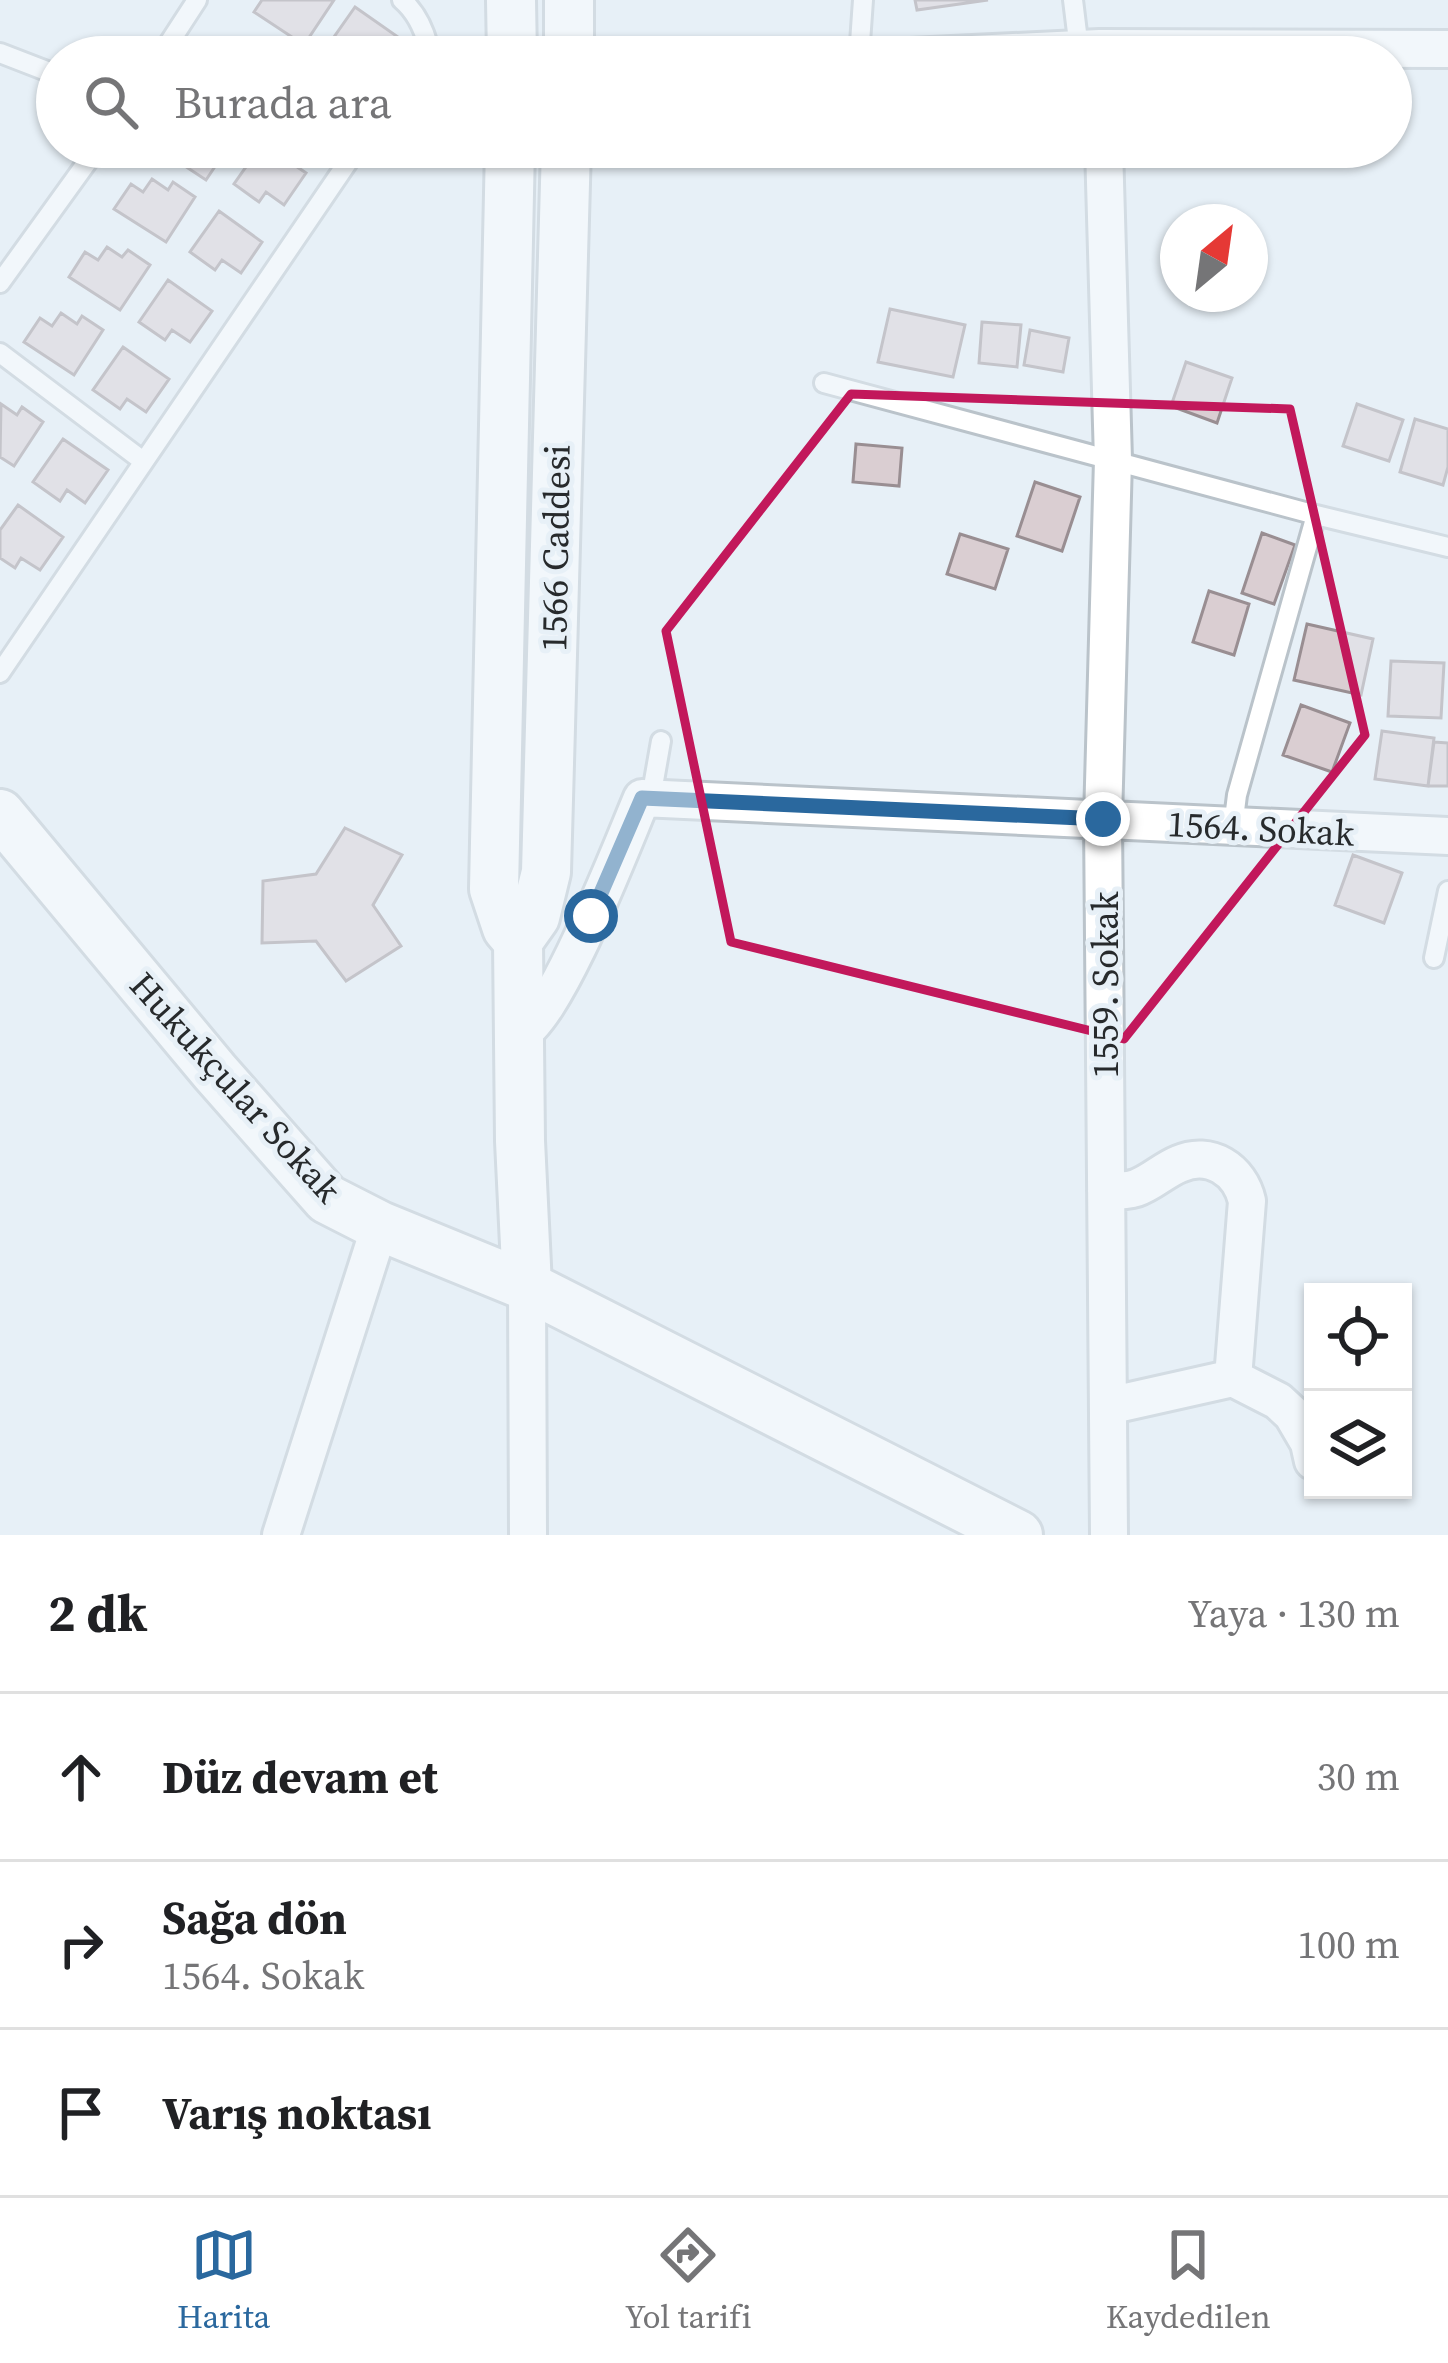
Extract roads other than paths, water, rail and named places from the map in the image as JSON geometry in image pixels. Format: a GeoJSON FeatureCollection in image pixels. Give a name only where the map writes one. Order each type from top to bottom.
{"type":"FeatureCollection","features":[{"type":"Feature","properties":{"kind":"street"},"geometry":{"type":"LineString","coordinates":[[511,0],[512,36]]}},
{"type":"Feature","properties":{"kind":"street"},"geometry":{"type":"LineString","coordinates":[[569,0],[569,36]]}},
{"type":"Feature","properties":{"kind":"street"},"geometry":{"type":"LineString","coordinates":[[1412,49],[1448,49]]}},
{"type":"Feature","properties":{"kind":"street","name":"1566 Caddesi"},"geometry":{"type":"LineString","coordinates":[[510,168],[494,889],[507,928],[518,941]]}},
{"type":"Feature","properties":{"kind":"street","name":"1566 Caddesi"},"geometry":{"type":"LineString","coordinates":[[527,1286],[518,941],[535,917],[546,872],[565,168]]}},
{"type":"Feature","properties":{"kind":"street","name":"1559. Sokak"},"geometry":{"type":"LineString","coordinates":[[1105,168],[1113,460],[1103,819],[1108,1535]]}},
{"type":"Feature","properties":{"kind":"street"},"geometry":{"type":"LineString","coordinates":[[519,1035],[542,1014],[647,798]]}},
{"type":"Feature","properties":{"kind":"street","name":"1564. Sokak"},"geometry":{"type":"LineString","coordinates":[[647,798],[1448,836]]}},
{"type":"Feature","properties":{"kind":"street","name":"Hukukçular Sokak"},"geometry":{"type":"LineString","coordinates":[[0,814],[327,1199],[380,1226],[527,1286],[1018,1535]]}},
{"type":"Feature","properties":{"kind":"street"},"geometry":{"type":"LineString","coordinates":[[1106,1192],[1138,1188],[1192,1160],[1215,1162],[1238,1175],[1247,1201],[1233,1378]]}},
{"type":"Feature","properties":{"kind":"street"},"geometry":{"type":"LineString","coordinates":[[281,1535],[380,1226]]}},
{"type":"Feature","properties":{"kind":"street"},"geometry":{"type":"LineString","coordinates":[[527,1286],[528,1535]]}},
{"type":"Feature","properties":{"kind":"street"},"geometry":{"type":"LineString","coordinates":[[1108,1406],[1233,1378],[1278,1402],[1304,1434]]}},
{"type":"Feature","properties":{"kind":"lane"},"geometry":{"type":"LineString","coordinates":[[174,36],[197,0]]}},
{"type":"Feature","properties":{"kind":"lane"},"geometry":{"type":"LineString","coordinates":[[402,0],[426,36]]}},
{"type":"Feature","properties":{"kind":"lane"},"geometry":{"type":"LineString","coordinates":[[860,36],[863,0]]}},
{"type":"Feature","properties":{"kind":"lane"},"geometry":{"type":"LineString","coordinates":[[1073,0],[1087,36]]}},
{"type":"Feature","properties":{"kind":"lane"},"geometry":{"type":"LineString","coordinates":[[0,52],[36,67]]}},
{"type":"Feature","properties":{"kind":"lane"},"geometry":{"type":"LineString","coordinates":[[0,283],[83,168]]}},
{"type":"Feature","properties":{"kind":"lane"},"geometry":{"type":"LineString","coordinates":[[0,673],[344,168]]}},
{"type":"Feature","properties":{"kind":"lane"},"geometry":{"type":"LineString","coordinates":[[0,353],[143,460]]}},
{"type":"Feature","properties":{"kind":"lane"},"geometry":{"type":"LineString","coordinates":[[824,382],[1448,547]]}},
{"type":"Feature","properties":{"kind":"lane"},"geometry":{"type":"LineString","coordinates":[[1232,827],[1316,515]]}},
{"type":"Feature","properties":{"kind":"lane"},"geometry":{"type":"LineString","coordinates":[[647,798],[661,741]]}},
{"type":"Feature","properties":{"kind":"lane"},"geometry":{"type":"LineString","coordinates":[[1434,958],[1448,891]]}}]}
